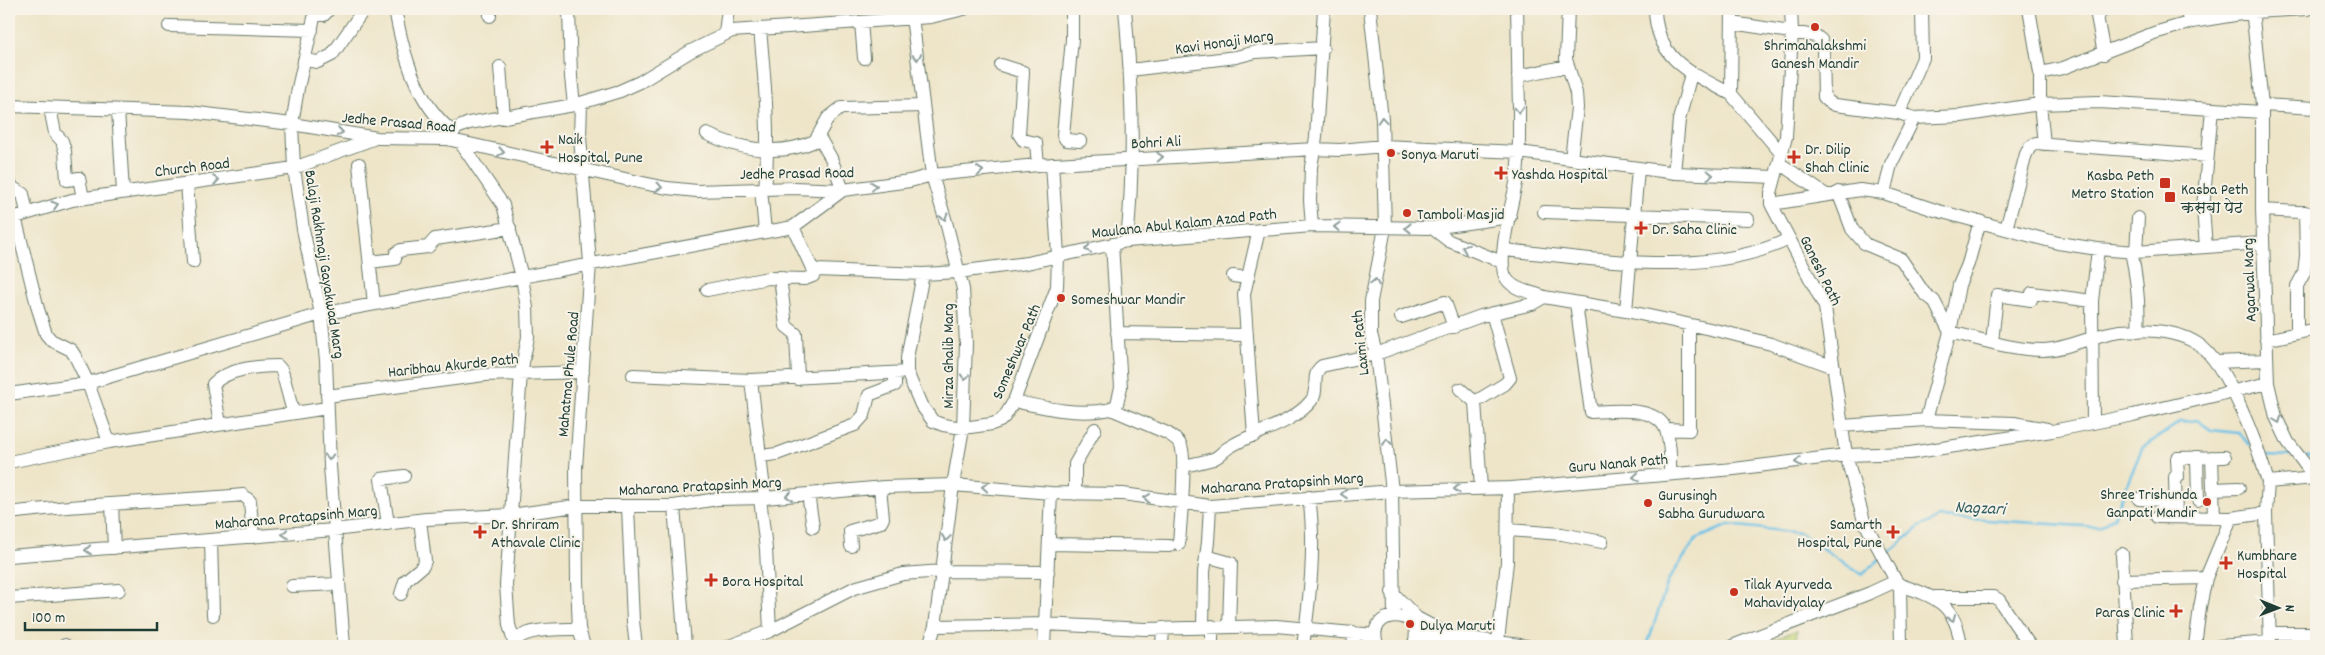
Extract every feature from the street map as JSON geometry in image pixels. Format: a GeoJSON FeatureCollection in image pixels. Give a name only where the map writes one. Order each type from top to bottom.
{"type":"FeatureCollection","features":[{"type":"Feature","properties":{"kind":"street"},"geometry":{"type":"LineString","coordinates":[[315,12],[324,15],[329,9]]}},
{"type":"Feature","properties":{"kind":"street"},"geometry":{"type":"LineString","coordinates":[[304,60],[318,62],[332,56],[364,9]]}},
{"type":"Feature","properties":{"kind":"street"},"geometry":{"type":"LineString","coordinates":[[395,9],[401,42],[417,86],[438,121],[503,205],[522,277],[527,308],[528,337],[521,373],[506,585],[509,625],[513,644],[524,635],[542,631],[579,629]]}},
{"type":"Feature","properties":{"kind":"street","name":"Mahatma Phule Road"},"geometry":{"type":"LineString","coordinates":[[569,9],[570,77],[578,104],[590,263],[576,468],[579,629],[584,646]]}},
{"type":"Feature","properties":{"kind":"street"},"geometry":{"type":"LineString","coordinates":[[725,33],[728,9]]}},
{"type":"Feature","properties":{"kind":"street"},"geometry":{"type":"LineString","coordinates":[[453,138],[457,128],[469,123],[578,104],[620,91],[640,82],[690,50],[725,33],[861,22],[912,14],[930,17],[964,9]]}},
{"type":"Feature","properties":{"kind":"street"},"geometry":{"type":"LineString","coordinates":[[1069,163],[1075,141],[1066,140],[1063,135],[1072,40],[1072,9]]}},
{"type":"Feature","properties":{"kind":"street"},"geometry":{"type":"LineString","coordinates":[[1125,9],[1130,70],[1133,159],[1127,242]]}},
{"type":"Feature","properties":{"kind":"street"},"geometry":{"type":"LineString","coordinates":[[1312,226],[1310,200],[1324,9]]}},
{"type":"Feature","properties":{"kind":"street","name":"Laxmi Path"},"geometry":{"type":"LineString","coordinates":[[1370,9],[1382,120],[1385,228],[1371,301],[1371,334],[1376,354],[1392,491],[1392,592],[1394,616]]}},
{"type":"Feature","properties":{"kind":"street"},"geometry":{"type":"LineString","coordinates":[[1517,9],[1519,152],[1503,256],[1506,279],[1520,289],[1535,292],[1544,297],[1689,324],[1771,344],[1834,367]]}},
{"type":"Feature","properties":{"kind":"street"},"geometry":{"type":"LineString","coordinates":[[1568,9],[1566,59],[1576,93],[1577,108],[1571,159]]}},
{"type":"Feature","properties":{"kind":"street"},"geometry":{"type":"LineString","coordinates":[[1655,9],[1658,32],[1664,47],[1672,59],[1691,74],[1731,94],[1780,158],[1832,193],[1852,229],[1865,244],[1901,259],[1924,293],[1934,300],[1950,332]]}},
{"type":"Feature","properties":{"kind":"street"},"geometry":{"type":"LineString","coordinates":[[1731,94],[1732,9]]}},
{"type":"Feature","properties":{"kind":"street"},"geometry":{"type":"LineString","coordinates":[[1792,9],[1786,137],[1771,193],[1771,204],[1860,190],[1884,193],[1919,206],[2006,229],[2058,242],[2098,249],[2134,252],[2262,243]]}},
{"type":"Feature","properties":{"kind":"street"},"geometry":{"type":"LineString","coordinates":[[1898,113],[1923,58],[1922,9]]}},
{"type":"Feature","properties":{"kind":"street"},"geometry":{"type":"LineString","coordinates":[[2029,9],[2040,73],[2040,104],[2044,144]]}},
{"type":"Feature","properties":{"kind":"street"},"geometry":{"type":"LineString","coordinates":[[2104,54],[2097,16],[2105,9]]}},
{"type":"Feature","properties":{"kind":"street"},"geometry":{"type":"LineString","coordinates":[[2184,9],[2192,22]]}},
{"type":"Feature","properties":{"kind":"street"},"geometry":{"type":"LineString","coordinates":[[2040,73],[2063,68],[2104,54],[2154,33],[2192,22],[2253,10],[2307,9]]}},
{"type":"Feature","properties":{"kind":"street","name":"Agarwal Marg"},"geometry":{"type":"LineString","coordinates":[[2253,10],[2262,108],[2262,243],[2268,383],[2276,417],[2288,442],[2315,477]]}},
{"type":"Feature","properties":{"kind":"street","name":"Balaji Rakhmaji Gayakwad Marg"},"geometry":{"type":"LineString","coordinates":[[315,12],[292,124],[294,168],[303,229],[320,314],[326,360],[334,530],[344,646]]}},
{"type":"Feature","properties":{"kind":"street","name":"Mirza Ghalib Marg"},"geometry":{"type":"LineString","coordinates":[[912,14],[932,175],[963,289],[966,343],[963,428],[936,626],[929,646]]}},
{"type":"Feature","properties":{"kind":"street"},"geometry":{"type":"LineString","coordinates":[[861,22],[864,58]]}},
{"type":"Feature","properties":{"kind":"street"},"geometry":{"type":"LineString","coordinates":[[1732,24],[1816,36],[1821,40],[1824,59],[1824,97],[1830,103],[1898,113],[1914,118],[1961,116],[2040,104],[2123,103],[2212,108],[2316,108]]}},
{"type":"Feature","properties":{"kind":"street"},"geometry":{"type":"LineString","coordinates":[[169,26],[312,30]]}},
{"type":"Feature","properties":{"kind":"street"},"geometry":{"type":"LineString","coordinates":[[760,29],[769,150],[763,189],[765,232]]}},
{"type":"Feature","properties":{"kind":"street","name":"Kavi Honaji Marg"},"geometry":{"type":"LineString","coordinates":[[1130,70],[1236,57],[1256,52],[1322,48]]}},
{"type":"Feature","properties":{"kind":"street"},"geometry":{"type":"LineString","coordinates":[[1001,65],[1023,72],[1020,134],[1024,140],[1036,143],[1038,165]]}},
{"type":"Feature","properties":{"kind":"street"},"geometry":{"type":"LineString","coordinates":[[1518,76],[1568,66]]}},
{"type":"Feature","properties":{"kind":"street"},"geometry":{"type":"LineString","coordinates":[[500,67],[504,118]]}},
{"type":"Feature","properties":{"kind":"street"},"geometry":{"type":"LineString","coordinates":[[1674,173],[1679,120],[1691,74]]}},
{"type":"Feature","properties":{"kind":"street","name":"Jedhe Prasad Road"},"geometry":{"type":"LineString","coordinates":[[9,106],[189,112],[292,124],[377,138],[453,138],[490,150],[565,165],[583,171],[667,188],[698,191],[763,189],[843,190],[910,181],[932,175]]}},
{"type":"Feature","properties":{"kind":"street"},"geometry":{"type":"LineString","coordinates":[[707,134],[737,146],[754,150],[804,146],[819,137],[828,118],[840,108],[923,106]]}},
{"type":"Feature","properties":{"kind":"street"},"geometry":{"type":"LineString","coordinates":[[50,108],[55,133],[62,142],[65,151],[67,180],[79,178],[83,198]]}},
{"type":"Feature","properties":{"kind":"street"},"geometry":{"type":"LineString","coordinates":[[2206,247],[2203,208],[2212,108]]}},
{"type":"Feature","properties":{"kind":"street"},"geometry":{"type":"LineString","coordinates":[[118,110],[123,192]]}},
{"type":"Feature","properties":{"kind":"street"},"geometry":{"type":"LineString","coordinates":[[1884,193],[1891,164],[1914,118]]}},
{"type":"Feature","properties":{"kind":"street"},"geometry":{"type":"LineString","coordinates":[[9,394],[88,383],[320,314],[793,227],[843,190],[831,158],[819,137]]}},
{"type":"Feature","properties":{"kind":"street","name":"Church Road"},"geometry":{"type":"LineString","coordinates":[[17,216],[83,198],[294,168],[377,138]]}},
{"type":"Feature","properties":{"kind":"street"},"geometry":{"type":"LineString","coordinates":[[2006,229],[2026,154],[2030,147],[2036,143],[2207,156]]}},
{"type":"Feature","properties":{"kind":"street","name":"Bohri Ali"},"geometry":{"type":"LineString","coordinates":[[932,175],[1052,164],[1314,149],[1340,150],[1383,146],[1519,152],[1674,173],[1775,177]]}},
{"type":"Feature","properties":{"kind":"street"},"geometry":{"type":"LineString","coordinates":[[359,164],[374,304]]}},
{"type":"Feature","properties":{"kind":"street","name":"Someshwar Path"},"geometry":{"type":"LineString","coordinates":[[901,373],[926,416],[933,421],[943,425],[963,428],[1000,421],[1014,401],[1054,300],[1057,287],[1058,255],[1052,164]]}},
{"type":"Feature","properties":{"kind":"street"},"geometry":{"type":"LineString","coordinates":[[1626,311],[1638,169]]}},
{"type":"Feature","properties":{"kind":"street"},"geometry":{"type":"LineString","coordinates":[[9,182],[13,188],[23,194],[17,216],[38,309],[46,334],[51,340],[71,350],[88,383],[109,442]]}},
{"type":"Feature","properties":{"kind":"street"},"geometry":{"type":"LineString","coordinates":[[187,184],[193,262]]}},
{"type":"Feature","properties":{"kind":"street","name":"Ganesh Path"},"geometry":{"type":"LineString","coordinates":[[1771,204],[1825,308],[1846,455],[1864,521],[1896,580]]}},
{"type":"Feature","properties":{"kind":"street"},"geometry":{"type":"LineString","coordinates":[[2262,210],[2311,213],[2304,273],[2297,286],[2297,333]]}},
{"type":"Feature","properties":{"kind":"street"},"geometry":{"type":"LineString","coordinates":[[1544,212],[1748,219]]}},
{"type":"Feature","properties":{"kind":"street","name":"Maulana Abul Kalam Azad Path"},"geometry":{"type":"LineString","coordinates":[[816,270],[923,274],[958,272],[1001,267],[1127,242],[1312,226],[1432,228],[1510,217]]}},
{"type":"Feature","properties":{"kind":"street"},"geometry":{"type":"LineString","coordinates":[[2138,218],[2134,252],[2140,307],[2138,331]]}},
{"type":"Feature","properties":{"kind":"street"},"geometry":{"type":"LineString","coordinates":[[1926,420],[1950,332],[1958,285],[1968,264],[1980,221]]}},
{"type":"Feature","properties":{"kind":"street"},"geometry":{"type":"LineString","coordinates":[[707,290],[768,278],[805,279],[812,276],[816,270],[811,266],[793,227]]}},
{"type":"Feature","properties":{"kind":"street"},"geometry":{"type":"LineString","coordinates":[[370,262],[395,259],[396,253],[401,250],[428,247],[435,239],[439,238],[510,228]]}},
{"type":"Feature","properties":{"kind":"street"},"geometry":{"type":"LineString","coordinates":[[1432,228],[1449,241],[1503,256],[1631,262],[1694,262],[1762,251],[1789,239]]}},
{"type":"Feature","properties":{"kind":"street"},"geometry":{"type":"LineString","coordinates":[[1254,436],[1244,294],[1259,230]]}},
{"type":"Feature","properties":{"kind":"street"},"geometry":{"type":"LineString","coordinates":[[1111,409],[1116,404],[1120,386],[1112,244]]}},
{"type":"Feature","properties":{"kind":"street"},"geometry":{"type":"LineString","coordinates":[[2093,423],[2092,301],[2098,249]]}},
{"type":"Feature","properties":{"kind":"street"},"geometry":{"type":"LineString","coordinates":[[760,456],[777,454],[855,425],[864,415],[869,395],[895,385],[907,358],[923,274]]}},
{"type":"Feature","properties":{"kind":"street"},"geometry":{"type":"LineString","coordinates":[[1233,276],[1248,278]]}},
{"type":"Feature","properties":{"kind":"street"},"geometry":{"type":"LineString","coordinates":[[780,278],[786,326],[796,334],[798,379]]}},
{"type":"Feature","properties":{"kind":"street"},"geometry":{"type":"LineString","coordinates":[[1992,342],[1998,295],[2031,300],[2032,293],[2092,301]]}},
{"type":"Feature","properties":{"kind":"street"},"geometry":{"type":"LineString","coordinates":[[1183,466],[1215,458],[1228,448],[1290,418],[1310,402],[1315,394],[1317,370],[1322,366],[1376,354],[1492,313],[1532,304],[1544,297]]}},
{"type":"Feature","properties":{"kind":"street"},"geometry":{"type":"LineString","coordinates":[[1401,316],[1445,302],[1454,326]]}},
{"type":"Feature","properties":{"kind":"street"},"geometry":{"type":"LineString","coordinates":[[1576,303],[1591,412],[1645,414],[1656,417],[1666,429],[1670,449],[1670,474]]}},
{"type":"Feature","properties":{"kind":"street"},"geometry":{"type":"LineString","coordinates":[[1475,402],[1505,384],[1510,378],[1492,313]]}},
{"type":"Feature","properties":{"kind":"street"},"geometry":{"type":"LineString","coordinates":[[1666,429],[1689,430],[1689,324]]}},
{"type":"Feature","properties":{"kind":"street"},"geometry":{"type":"LineString","coordinates":[[2266,340],[2316,329]]}},
{"type":"Feature","properties":{"kind":"street"},"geometry":{"type":"LineString","coordinates":[[1950,332],[1992,342],[2043,350],[2067,347],[2120,331],[2174,334],[2198,344],[2216,362],[2232,391],[2261,458],[2268,482],[2266,513],[2270,641]]}},
{"type":"Feature","properties":{"kind":"street"},"geometry":{"type":"LineString","coordinates":[[1117,333],[1247,335]]}},
{"type":"Feature","properties":{"kind":"street"},"geometry":{"type":"LineString","coordinates":[[2216,362],[2267,360]]}},
{"type":"Feature","properties":{"kind":"street"},"geometry":{"type":"LineString","coordinates":[[220,424],[213,384],[232,372],[278,366],[282,371],[293,412]]}},
{"type":"Feature","properties":{"kind":"street","name":"Haribhau Akurde Path"},"geometry":{"type":"LineString","coordinates":[[9,462],[109,442],[293,412],[327,402],[445,379],[521,373],[582,372]]}},
{"type":"Feature","properties":{"kind":"street"},"geometry":{"type":"LineString","coordinates":[[633,375],[751,380],[901,373]]}},
{"type":"Feature","properties":{"kind":"street"},"geometry":{"type":"LineString","coordinates":[[751,380],[760,456],[770,631]]}},
{"type":"Feature","properties":{"kind":"street","name":"Guru Nanak Path"},"geometry":{"type":"LineString","coordinates":[[1392,491],[1508,488],[1785,464],[1846,455],[1910,453],[2093,423],[2268,383]]}},
{"type":"Feature","properties":{"kind":"street"},"geometry":{"type":"LineString","coordinates":[[1460,388],[1475,402],[1481,488]]}},
{"type":"Feature","properties":{"kind":"street"},"geometry":{"type":"LineString","coordinates":[[1014,401],[1041,408],[1086,412],[1111,409],[1175,438],[1181,446],[1183,466],[1181,502],[1174,545],[1049,544]]}},
{"type":"Feature","properties":{"kind":"street"},"geometry":{"type":"LineString","coordinates":[[1842,426],[1926,420],[2014,422],[2052,431]]}},
{"type":"Feature","properties":{"kind":"street"},"geometry":{"type":"LineString","coordinates":[[1075,494],[1075,464],[1095,428]]}},
{"type":"Feature","properties":{"kind":"street"},"geometry":{"type":"LineString","coordinates":[[2176,512],[2175,477],[2178,477],[2177,458],[2226,456]]}},
{"type":"Feature","properties":{"kind":"street"},"geometry":{"type":"LineString","coordinates":[[2197,457],[2198,500]]}},
{"type":"Feature","properties":{"kind":"street"},"geometry":{"type":"LineString","coordinates":[[2212,457],[2214,518]]}},
{"type":"Feature","properties":{"kind":"street"},"geometry":{"type":"LineString","coordinates":[[388,524],[381,478],[404,476]]}},
{"type":"Feature","properties":{"kind":"street"},"geometry":{"type":"LineString","coordinates":[[2268,482],[2315,477]]}},
{"type":"Feature","properties":{"kind":"street","name":"Maharana Pratapsinh Marg"},"geometry":{"type":"LineString","coordinates":[[9,556],[334,530],[420,520],[511,515],[576,506],[674,506],[717,499],[762,498],[880,488],[954,485],[1051,494],[1123,494],[1210,506],[1392,491]]}},
{"type":"Feature","properties":{"kind":"street"},"geometry":{"type":"LineString","coordinates":[[851,546],[850,531],[881,522],[880,488]]}},
{"type":"Feature","properties":{"kind":"street"},"geometry":{"type":"LineString","coordinates":[[1506,644],[1508,488]]}},
{"type":"Feature","properties":{"kind":"street"},"geometry":{"type":"LineString","coordinates":[[2213,489],[2239,488]]}},
{"type":"Feature","properties":{"kind":"street"},"geometry":{"type":"LineString","coordinates":[[808,494],[813,528]]}},
{"type":"Feature","properties":{"kind":"street"},"geometry":{"type":"LineString","coordinates":[[1044,646],[1051,494]]}},
{"type":"Feature","properties":{"kind":"street"},"geometry":{"type":"LineString","coordinates":[[9,513],[70,505],[243,495],[250,501],[253,536]]}},
{"type":"Feature","properties":{"kind":"street"},"geometry":{"type":"LineString","coordinates":[[1303,646],[1312,536],[1308,497]]}},
{"type":"Feature","properties":{"kind":"street"},"geometry":{"type":"LineString","coordinates":[[2139,499],[2162,500],[2162,505],[2176,512],[2214,518],[2231,518],[2266,513]]}},
{"type":"Feature","properties":{"kind":"street"},"geometry":{"type":"LineString","coordinates":[[112,504],[114,548]]}},
{"type":"Feature","properties":{"kind":"street"},"geometry":{"type":"LineString","coordinates":[[674,506],[685,646]]}},
{"type":"Feature","properties":{"kind":"street"},"geometry":{"type":"LineString","coordinates":[[1210,506],[1204,572],[1208,627],[1212,646]]}},
{"type":"Feature","properties":{"kind":"street"},"geometry":{"type":"LineString","coordinates":[[628,507],[636,646]]}},
{"type":"Feature","properties":{"kind":"street"},"geometry":{"type":"LineString","coordinates":[[2158,517],[2176,512]]}},
{"type":"Feature","properties":{"kind":"street"},"geometry":{"type":"LineString","coordinates":[[2195,646],[2206,578],[2231,518]]}},
{"type":"Feature","properties":{"kind":"street"},"geometry":{"type":"LineString","coordinates":[[401,594],[405,581],[423,566],[425,561],[420,520]]}},
{"type":"Feature","properties":{"kind":"street"},"geometry":{"type":"LineString","coordinates":[[1508,530],[1562,534],[1602,542]]}},
{"type":"Feature","properties":{"kind":"street"},"geometry":{"type":"LineString","coordinates":[[211,540],[213,615]]}},
{"type":"Feature","properties":{"kind":"street"},"geometry":{"type":"LineString","coordinates":[[2122,554],[2127,646]]}},
{"type":"Feature","properties":{"kind":"street"},"geometry":{"type":"LineString","coordinates":[[1206,556],[1228,560],[1231,563],[1229,626]]}},
{"type":"Feature","properties":{"kind":"street"},"geometry":{"type":"LineString","coordinates":[[729,646],[770,631],[854,588],[903,574],[942,571],[1048,572]]}},
{"type":"Feature","properties":{"kind":"street"},"geometry":{"type":"LineString","coordinates":[[2122,580],[2206,578]]}},
{"type":"Feature","properties":{"kind":"street"},"geometry":{"type":"LineString","coordinates":[[1896,580],[1935,598],[1950,611],[1961,646]]}},
{"type":"Feature","properties":{"kind":"street"},"geometry":{"type":"LineString","coordinates":[[1732,646],[1870,593],[1896,580]]}},
{"type":"Feature","properties":{"kind":"street"},"geometry":{"type":"LineString","coordinates":[[1896,580],[1901,646]]}},
{"type":"Feature","properties":{"kind":"street"},"geometry":{"type":"LineString","coordinates":[[292,586],[338,584]]}},
{"type":"Feature","properties":{"kind":"street"},"geometry":{"type":"LineString","coordinates":[[9,598],[119,590]]}},
{"type":"Feature","properties":{"kind":"street"},"geometry":{"type":"LineString","coordinates":[[1392,592],[1417,618],[1452,636]]}},
{"type":"Feature","properties":{"kind":"street"},"geometry":{"type":"LineString","coordinates":[[1935,598],[1994,597],[1999,600],[2030,646]]}},
{"type":"Feature","properties":{"kind":"street"},"geometry":{"type":"LineString","coordinates":[[936,626],[1046,624],[1163,628],[1276,626],[1354,632],[1377,641],[1379,624],[1383,620],[1394,616],[1407,619],[1412,623],[1414,641],[1452,636],[1527,646]]}},
{"type":"Feature","properties":{"kind":"street"},"geometry":{"type":"LineString","coordinates":[[1162,646],[1163,628]]}},
{"type":"Feature","properties":{"kind":"street"},"geometry":{"type":"LineString","coordinates":[[1354,632],[1354,646]]}},
{"type":"Feature","properties":{"kind":"street"},"geometry":{"type":"LineString","coordinates":[[2219,646],[2270,641],[2316,633]]}},
{"type":"Feature","properties":{"kind":"green space"},"geometry":{"type":"Polygon","coordinates":[[[1797,630],[1796,646],[1756,646],[1797,630]]]}},
{"type":"Feature","properties":{"kind":"waterway","name":"Nagzari"},"geometry":{"type":"LineString","coordinates":[[1886,555],[1918,528],[1939,517],[2099,527],[2114,517],[2142,448],[2180,422],[2197,420],[2211,430],[2239,433],[2250,445]]}},
{"type":"Feature","properties":{"kind":"waterway","name":"Nagzari"},"geometry":{"type":"LineString","coordinates":[[2265,455],[2292,456]]}},
{"type":"Feature","properties":{"kind":"waterway","name":"Nagzari"},"geometry":{"type":"LineString","coordinates":[[2305,456],[2316,455]]}},
{"type":"Feature","properties":{"kind":"waterway","name":"Nagzari"},"geometry":{"type":"LineString","coordinates":[[1647,646],[1668,581],[1696,539],[1729,525],[1800,533],[1862,575],[1879,560]]}},
{"type":"Feature","properties":{"kind":"place","name":"Shrimahalakshmi Ganesh Mandir"},"geometry":{"type":"Point","coordinates":[1815,27]}},
{"type":"Feature","properties":{"kind":"place","name":"Naik Hospital, Pune"},"geometry":{"type":"Point","coordinates":[547,147]}},
{"type":"Feature","properties":{"kind":"place","name":"Sonya Maruti"},"geometry":{"type":"Point","coordinates":[1391,153]}},
{"type":"Feature","properties":{"kind":"place","name":"Dr. Dilip Shah Clinic"},"geometry":{"type":"Point","coordinates":[1794,157]}},
{"type":"Feature","properties":{"kind":"place","name":"Yashda Hospital"},"geometry":{"type":"Point","coordinates":[1501,173]}},
{"type":"Feature","properties":{"kind":"place","name":"Kasba Peth Metro Station"},"geometry":{"type":"Point","coordinates":[2165,183]}},
{"type":"Feature","properties":{"kind":"place","name":"Kasba Peth कसबा पेठ"},"geometry":{"type":"Point","coordinates":[2170,197]}},
{"type":"Feature","properties":{"kind":"place","name":"Tamboli Masjid"},"geometry":{"type":"Point","coordinates":[1407,213]}},
{"type":"Feature","properties":{"kind":"place","name":"Dr. Saha Clinic"},"geometry":{"type":"Point","coordinates":[1641,228]}},
{"type":"Feature","properties":{"kind":"place","name":"Someshwar Mandir"},"geometry":{"type":"Point","coordinates":[1061,298]}},
{"type":"Feature","properties":{"kind":"place","name":"Shree Trishunda Ganpati Mandir"},"geometry":{"type":"Point","coordinates":[2207,502]}},
{"type":"Feature","properties":{"kind":"place","name":"Gurusingh Sabha Gurudwara"},"geometry":{"type":"Point","coordinates":[1648,503]}},
{"type":"Feature","properties":{"kind":"place","name":"Dr. Shriram Athavale Clinic"},"geometry":{"type":"Point","coordinates":[480,532]}},
{"type":"Feature","properties":{"kind":"place","name":"Samarth Hospital, Pune"},"geometry":{"type":"Point","coordinates":[1893,532]}},
{"type":"Feature","properties":{"kind":"place","name":"Kumbhare Hospital"},"geometry":{"type":"Point","coordinates":[2226,563]}},
{"type":"Feature","properties":{"kind":"place","name":"Bora Hospital"},"geometry":{"type":"Point","coordinates":[711,580]}},
{"type":"Feature","properties":{"kind":"place","name":"Tilak Ayurveda Mahavidyalay"},"geometry":{"type":"Point","coordinates":[1734,592]}},
{"type":"Feature","properties":{"kind":"place","name":"Paras Clinic"},"geometry":{"type":"Point","coordinates":[2176,611]}},
{"type":"Feature","properties":{"kind":"place","name":"Dulya Maruti"},"geometry":{"type":"Point","coordinates":[1410,624]}}]}
